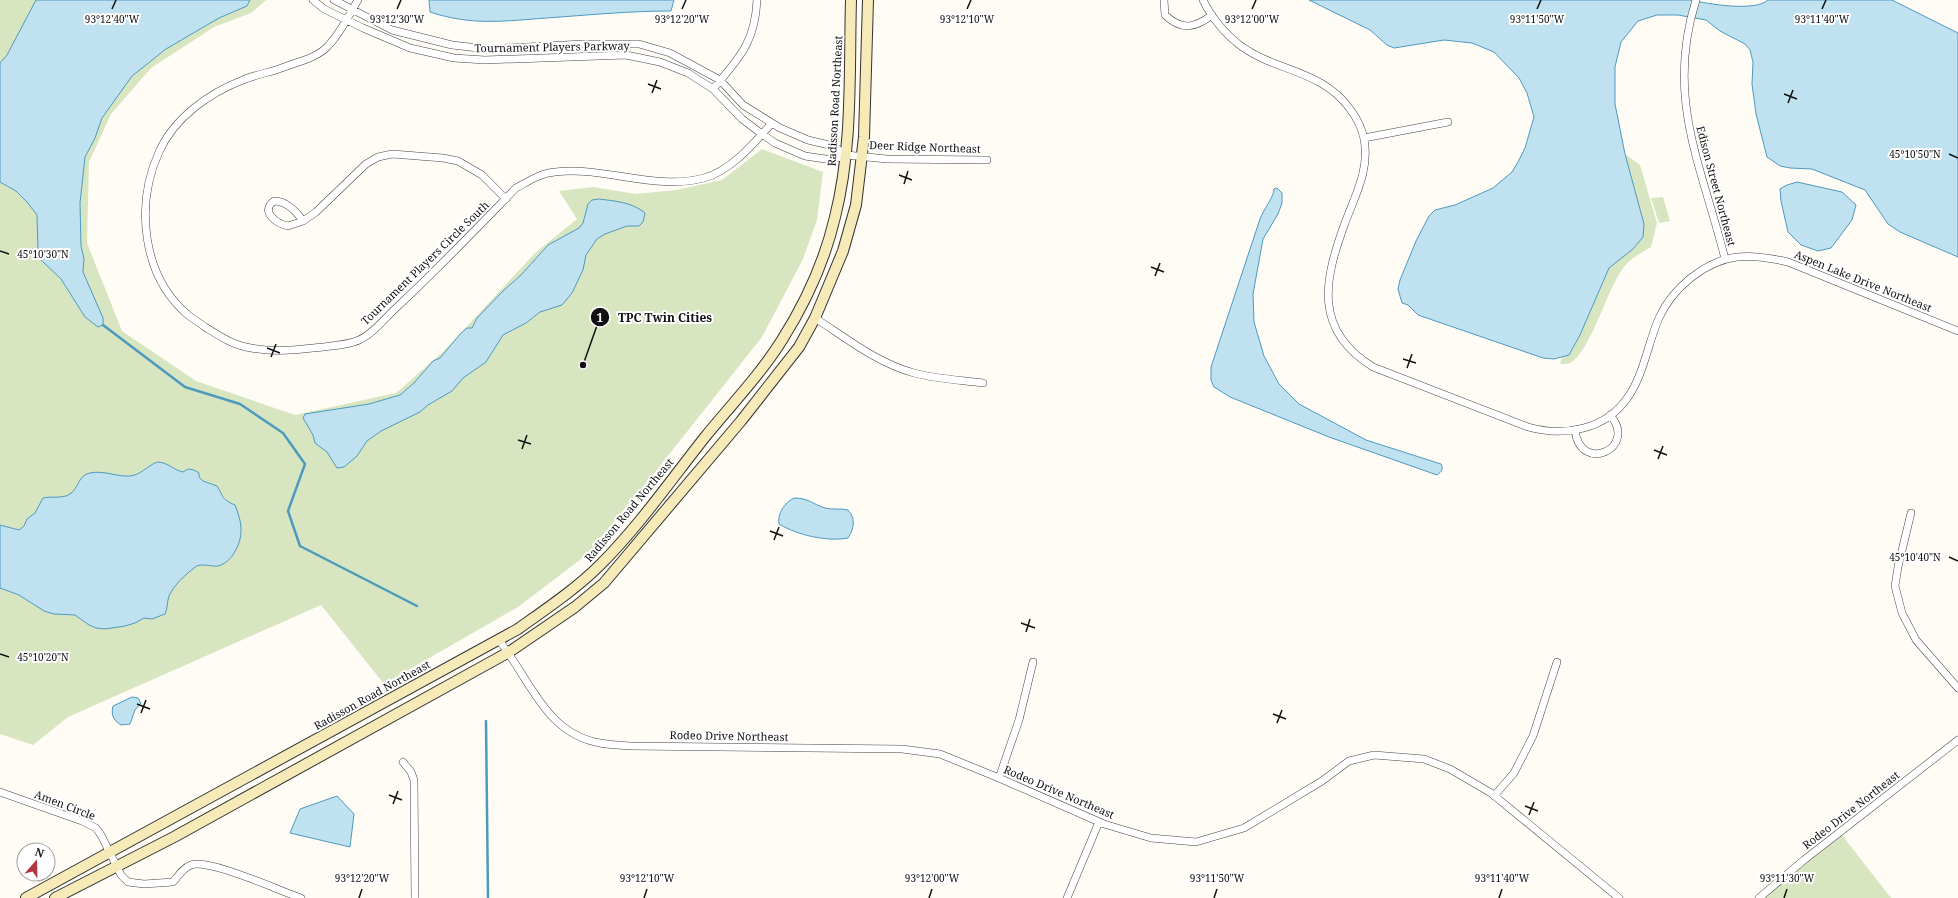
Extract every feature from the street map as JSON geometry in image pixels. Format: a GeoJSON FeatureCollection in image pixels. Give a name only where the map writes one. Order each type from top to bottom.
{"type":"FeatureCollection","features":[{"type":"Feature","properties":{"kind":"main road","name":"Radisson Road Northeast"},"geometry":{"type":"LineString","coordinates":[[26,898],[518,629],[557,602],[600,565],[636,524],[750,383],[781,341],[809,290],[827,246],[844,175],[852,0]]}},
{"type":"Feature","properties":{"kind":"main road"},"geometry":{"type":"LineString","coordinates":[[55,898],[174,837],[508,652],[575,607],[604,583],[740,421],[799,347],[815,318],[843,251],[856,205],[863,156],[868,0]]}},
{"type":"Feature","properties":{"kind":"street","name":"Tournament Players Parkway"},"geometry":{"type":"LineString","coordinates":[[312,0],[324,9],[410,48],[454,58],[485,60],[626,54],[660,62],[688,73],[713,89],[742,119],[775,143],[805,156],[832,160],[846,155],[863,156]]}},
{"type":"Feature","properties":{"kind":"street","name":"Tournament Players Parkway"},"geometry":{"type":"LineString","coordinates":[[334,0],[392,30],[452,45],[487,49],[583,44],[639,44],[670,53],[720,80],[743,105],[772,123],[794,135],[833,146],[846,155]]}},
{"type":"Feature","properties":{"kind":"street","name":"Tournament Players Circle South"},"geometry":{"type":"LineString","coordinates":[[358,0],[328,46],[313,57],[243,80],[209,97],[185,116],[169,134],[159,151],[150,175],[145,196],[144,216],[148,242],[156,272],[171,297],[194,319],[223,339],[245,347],[271,350],[300,350],[357,341],[367,336],[403,302],[516,188],[536,177],[555,172],[586,172],[637,179],[678,181],[704,178],[723,169],[741,155],[772,123]]}},
{"type":"Feature","properties":{"kind":"street"},"geometry":{"type":"LineString","coordinates":[[713,89],[743,53],[749,42],[756,18],[757,0]]}},
{"type":"Feature","properties":{"kind":"street"},"geometry":{"type":"LineString","coordinates":[[1164,0],[1165,16],[1175,24],[1192,26],[1200,23],[1212,15]]}},
{"type":"Feature","properties":{"kind":"street","name":"Aspen Lake Drive Northeast"},"geometry":{"type":"LineString","coordinates":[[1203,0],[1212,15],[1229,36],[1241,47],[1268,61],[1310,77],[1334,91],[1352,111],[1364,138],[1365,167],[1329,276],[1328,298],[1334,326],[1349,349],[1359,359],[1373,367],[1528,427],[1549,432],[1589,427],[1610,415],[1628,398],[1635,386],[1659,318],[1676,292],[1692,278],[1725,259],[1755,256],[1788,262],[1958,331]]}},
{"type":"Feature","properties":{"kind":"street","name":"Edison Street Northeast"},"geometry":{"type":"LineString","coordinates":[[1696,0],[1688,28],[1684,74],[1688,124],[1699,171],[1725,259]]}},
{"type":"Feature","properties":{"kind":"street"},"geometry":{"type":"LineString","coordinates":[[1364,138],[1448,122]]}},
{"type":"Feature","properties":{"kind":"street"},"geometry":{"type":"LineString","coordinates":[[303,220],[289,206],[281,201],[274,201],[271,204],[269,215],[274,221],[288,226],[303,220],[316,212],[366,164],[378,156],[392,154],[443,158],[458,161],[482,175],[506,199]]}},
{"type":"Feature","properties":{"kind":"street","name":"Deer Ridge Northeast"},"geometry":{"type":"LineString","coordinates":[[863,156],[887,158],[987,160]]}},
{"type":"Feature","properties":{"kind":"street"},"geometry":{"type":"LineString","coordinates":[[815,318],[877,358],[900,368],[932,377],[983,383]]}},
{"type":"Feature","properties":{"kind":"street"},"geometry":{"type":"LineString","coordinates":[[1574,430],[1578,445],[1582,449],[1589,453],[1605,453],[1612,448],[1618,434],[1618,427],[1610,415]]}},
{"type":"Feature","properties":{"kind":"street"},"geometry":{"type":"LineString","coordinates":[[1911,512],[1895,586],[1902,613],[1916,640],[1958,688]]}},
{"type":"Feature","properties":{"kind":"street","name":"Rodeo Drive Northeast"},"geometry":{"type":"LineString","coordinates":[[498,639],[508,652],[540,704],[558,723],[573,734],[599,743],[631,746],[902,749],[940,754],[1099,822],[1151,838],[1196,842],[1244,828],[1322,781],[1349,761],[1374,755],[1424,759],[1450,769],[1494,796],[1619,898]]}},
{"type":"Feature","properties":{"kind":"street"},"geometry":{"type":"LineString","coordinates":[[999,778],[1019,720],[1033,662]]}},
{"type":"Feature","properties":{"kind":"street"},"geometry":{"type":"LineString","coordinates":[[1494,796],[1514,772],[1533,736],[1557,662]]}},
{"type":"Feature","properties":{"kind":"street","name":"Rodeo Drive Northeast"},"geometry":{"type":"LineString","coordinates":[[1759,898],[1804,860],[1958,740]]}},
{"type":"Feature","properties":{"kind":"street"},"geometry":{"type":"LineString","coordinates":[[403,762],[411,772],[414,780],[415,898]]}},
{"type":"Feature","properties":{"kind":"street","name":"Amen Circle"},"geometry":{"type":"LineString","coordinates":[[0,792],[90,825],[101,835],[121,875],[128,882],[144,884],[173,882],[183,869],[192,864],[208,864],[300,898]]}},
{"type":"Feature","properties":{"kind":"street"},"geometry":{"type":"LineString","coordinates":[[1067,898],[1099,822]]}},
{"type":"Feature","properties":{"kind":"green space"},"geometry":{"type":"Polygon","coordinates":[[[0,0],[266,0],[251,13],[214,27],[151,68],[111,114],[89,162],[87,243],[122,331],[196,381],[295,415],[396,393],[445,350],[535,253],[577,219],[559,191],[593,187],[636,194],[676,190],[722,180],[762,149],[823,172],[817,220],[803,259],[762,337],[652,476],[585,556],[518,607],[384,684],[321,605],[68,717],[33,745],[0,734],[0,0]]]}},
{"type":"Feature","properties":{"kind":"green space"},"geometry":{"type":"Polygon","coordinates":[[[1625,154],[1640,165],[1657,223],[1651,247],[1633,258],[1624,267],[1611,289],[1592,333],[1578,357],[1570,363],[1560,364],[1562,357],[1569,355],[1573,348],[1609,268],[1619,258],[1644,224],[1625,154]]]}},
{"type":"Feature","properties":{"kind":"green space"},"geometry":{"type":"Polygon","coordinates":[[[1663,197],[1670,221],[1659,223],[1651,198],[1663,197]]]}},
{"type":"Feature","properties":{"kind":"green space"},"geometry":{"type":"Polygon","coordinates":[[[1842,835],[1891,898],[1763,898],[1842,835]]]}},
{"type":"Feature","properties":{"kind":"water"},"geometry":{"type":"Polygon","coordinates":[[[36,0],[250,0],[247,6],[219,18],[166,49],[132,76],[102,118],[95,138],[85,157],[80,203],[81,246],[84,259],[83,272],[103,318],[103,325],[98,327],[85,317],[61,279],[41,260],[38,250],[37,215],[16,191],[0,182],[0,63],[7,55],[36,0]]]}},
{"type":"Feature","properties":{"kind":"water"},"geometry":{"type":"Polygon","coordinates":[[[429,0],[674,0],[671,11],[625,12],[516,20],[474,21],[430,12],[429,0]]]}},
{"type":"Feature","properties":{"kind":"water"},"geometry":{"type":"Polygon","coordinates":[[[1309,0],[1691,0],[1719,5],[1753,6],[1762,4],[1768,0],[1892,0],[1958,33],[1958,257],[1900,232],[1888,224],[1865,190],[1812,169],[1780,166],[1767,157],[1756,114],[1752,84],[1753,62],[1750,50],[1745,44],[1720,31],[1706,20],[1678,15],[1657,15],[1638,21],[1621,42],[1615,67],[1615,104],[1625,154],[1644,224],[1643,237],[1633,249],[1609,268],[1580,335],[1569,355],[1554,359],[1543,358],[1418,315],[1408,305],[1402,303],[1398,289],[1400,280],[1416,241],[1429,216],[1435,210],[1455,205],[1493,188],[1512,172],[1525,148],[1534,117],[1527,93],[1519,78],[1494,52],[1472,43],[1444,40],[1394,48],[1387,45],[1370,30],[1309,0]]]}},
{"type":"Feature","properties":{"kind":"water"},"geometry":{"type":"Polygon","coordinates":[[[1797,182],[1842,192],[1856,205],[1852,220],[1831,248],[1818,251],[1801,245],[1788,232],[1781,201],[1780,189],[1797,182]]]}},
{"type":"Feature","properties":{"kind":"water"},"geometry":{"type":"Polygon","coordinates":[[[1277,188],[1282,193],[1282,203],[1278,214],[1263,239],[1253,294],[1254,322],[1264,356],[1279,384],[1299,404],[1366,440],[1441,464],[1442,470],[1437,475],[1329,437],[1230,397],[1214,387],[1211,380],[1211,367],[1260,219],[1274,192],[1274,189],[1277,188]]]}},
{"type":"Feature","properties":{"kind":"water"},"geometry":{"type":"Polygon","coordinates":[[[599,199],[623,203],[640,209],[645,213],[643,222],[639,226],[627,226],[605,234],[597,239],[586,255],[583,270],[572,293],[562,305],[540,312],[526,323],[503,335],[486,362],[463,378],[452,391],[428,405],[420,412],[381,431],[367,441],[357,456],[344,467],[337,468],[327,452],[315,443],[313,435],[303,418],[305,414],[369,404],[400,395],[414,383],[433,361],[440,358],[461,333],[467,328],[472,328],[477,318],[521,275],[548,245],[579,228],[583,223],[588,204],[592,200],[599,199]]]}},
{"type":"Feature","properties":{"kind":"water"},"geometry":{"type":"Polygon","coordinates":[[[157,462],[164,463],[183,472],[188,469],[194,470],[199,473],[199,477],[203,481],[217,486],[225,499],[235,505],[241,526],[238,546],[228,561],[218,566],[196,566],[177,584],[171,592],[168,598],[165,614],[152,619],[144,618],[125,626],[105,629],[96,628],[75,615],[54,614],[44,611],[19,595],[0,588],[0,525],[19,530],[24,526],[27,519],[35,513],[43,498],[67,496],[73,491],[86,474],[100,472],[120,476],[130,476],[137,474],[157,462]]]}},
{"type":"Feature","properties":{"kind":"water"},"geometry":{"type":"Polygon","coordinates":[[[794,498],[807,500],[825,508],[848,510],[851,513],[853,524],[852,531],[848,538],[831,539],[812,537],[779,524],[780,512],[788,502],[794,498]]]}},
{"type":"Feature","properties":{"kind":"water"},"geometry":{"type":"Polygon","coordinates":[[[132,697],[138,698],[141,703],[135,710],[130,724],[121,725],[113,717],[113,706],[132,697]]]}},
{"type":"Feature","properties":{"kind":"water"},"geometry":{"type":"Polygon","coordinates":[[[337,796],[354,814],[350,847],[290,833],[300,809],[337,796]]]}},
{"type":"Feature","properties":{"kind":"waterway"},"geometry":{"type":"LineString","coordinates":[[103,325],[185,387],[240,404],[283,433],[305,464],[288,511],[300,546],[417,606]]}},
{"type":"Feature","properties":{"kind":"waterway"},"geometry":{"type":"LineString","coordinates":[[486,721],[488,898]]}},
{"type":"Feature","properties":{"kind":"place","name":"TPC Twin Cities"},"geometry":{"type":"Point","coordinates":[583,365]}}]}
